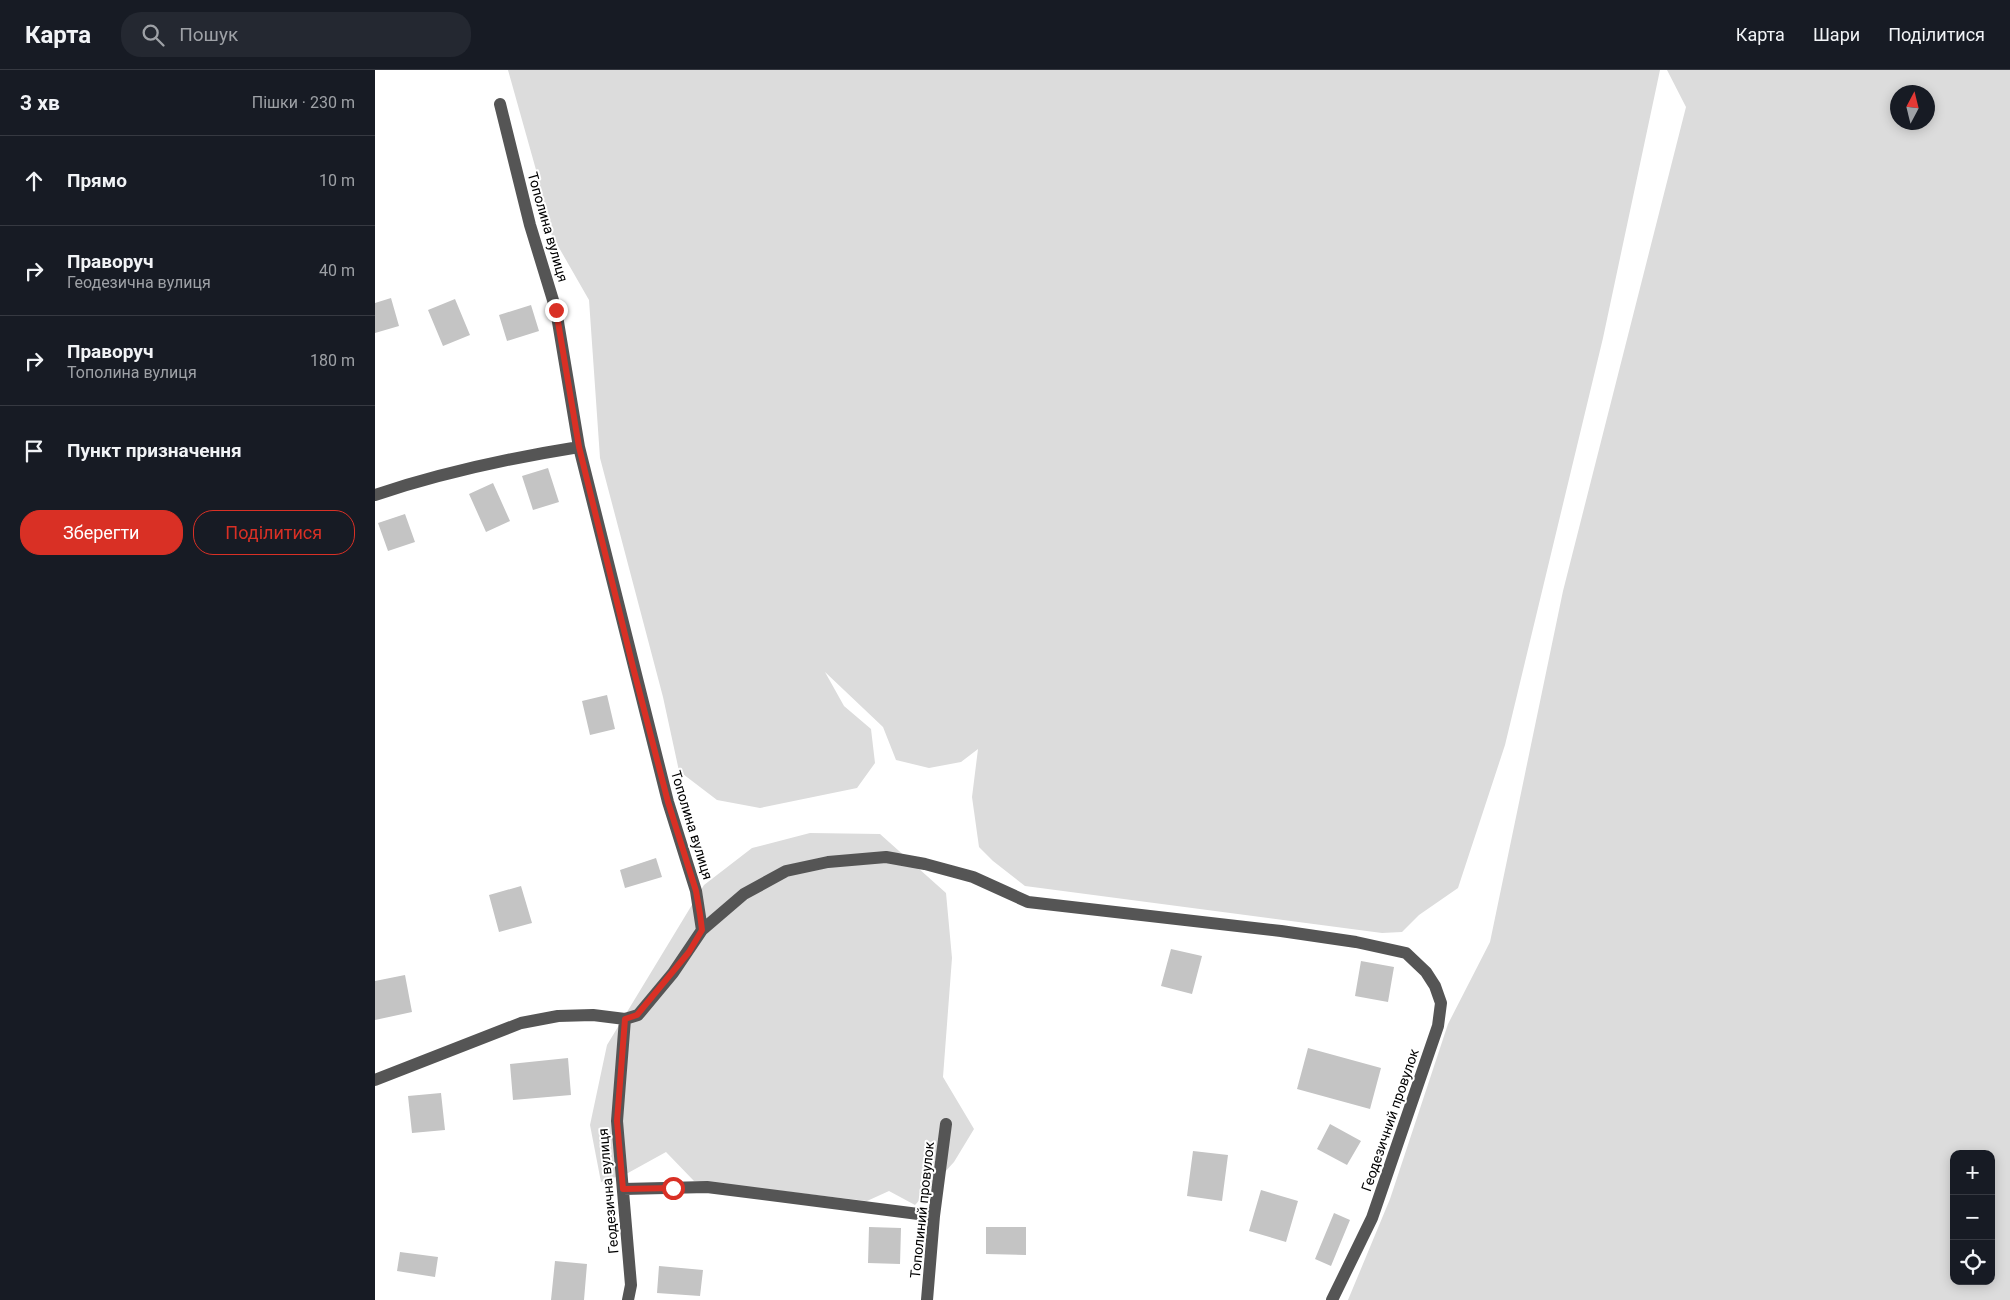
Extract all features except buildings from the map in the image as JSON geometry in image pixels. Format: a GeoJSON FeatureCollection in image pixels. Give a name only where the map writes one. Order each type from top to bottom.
{"type":"FeatureCollection","features":[{"type":"Feature","properties":{"kind":"street","name":"Тополина вулиця"},"geometry":{"type":"LineString","coordinates":[[500,104],[531,225],[556,310],[579,447],[666,792],[696,891],[702,930]]}},
{"type":"Feature","properties":{"kind":"street"},"geometry":{"type":"LineString","coordinates":[[375,494],[409,483],[516,457],[579,447]]}},
{"type":"Feature","properties":{"kind":"street","name":"Геодезичний провулок"},"geometry":{"type":"LineString","coordinates":[[702,930],[745,894],[786,871],[828,862],[886,858],[925,864],[973,878],[1028,902],[1281,931],[1356,942],[1406,953],[1426,972],[1435,986],[1441,1003],[1438,1026],[1372,1218],[1332,1300]]}},
{"type":"Feature","properties":{"kind":"street"},"geometry":{"type":"LineString","coordinates":[[375,1080],[521,1023],[558,1016],[584,1015],[625,1019],[637,1015],[673,973],[702,930]]}},
{"type":"Feature","properties":{"kind":"street","name":"Геодезична вулиця"},"geometry":{"type":"LineString","coordinates":[[625,1019],[617,1121],[631,1285],[628,1300]]}},
{"type":"Feature","properties":{"kind":"street","name":"Тополиний провулок"},"geometry":{"type":"LineString","coordinates":[[927,1300],[934,1216],[946,1124]]}},
{"type":"Feature","properties":{"kind":"street"},"geometry":{"type":"LineString","coordinates":[[623,1189],[707,1187],[934,1216]]}},
{"type":"Feature","properties":{"kind":"shaded area"},"geometry":{"type":"Polygon","coordinates":[[[508,70],[1660,70],[1603,338],[1505,745],[1458,888],[1419,915],[1402,932],[1382,933],[1025,886],[993,861],[979,847],[972,797],[978,749],[961,762],[929,768],[896,760],[883,727],[825,672],[844,706],[871,729],[875,763],[857,788],[760,808],[717,800],[679,771],[663,697],[600,458],[589,300],[550,232],[538,177],[508,70]]]}},
{"type":"Feature","properties":{"kind":"shaded area"},"geometry":{"type":"Polygon","coordinates":[[[1667,70],[2010,70],[2010,1300],[1348,1300],[1390,1199],[1448,1024],[1490,942],[1563,591],[1686,107],[1667,70]]]}},
{"type":"Feature","properties":{"kind":"shaded area"},"geometry":{"type":"Polygon","coordinates":[[[810,833],[880,834],[946,893],[952,958],[943,1077],[974,1129],[954,1162],[915,1205],[889,1191],[867,1201],[694,1181],[666,1152],[628,1173],[601,1182],[590,1125],[607,1045],[704,885],[752,848],[810,833]]]}},
{"type":"Feature","properties":{"kind":"route"},"geometry":{"type":"LineString","coordinates":[[556,310],[579,447],[633,667],[668,802],[696,891],[700,914],[702,930],[689,952],[637,1015],[625,1019],[617,1121],[623,1189],[673,1188]]}}]}
